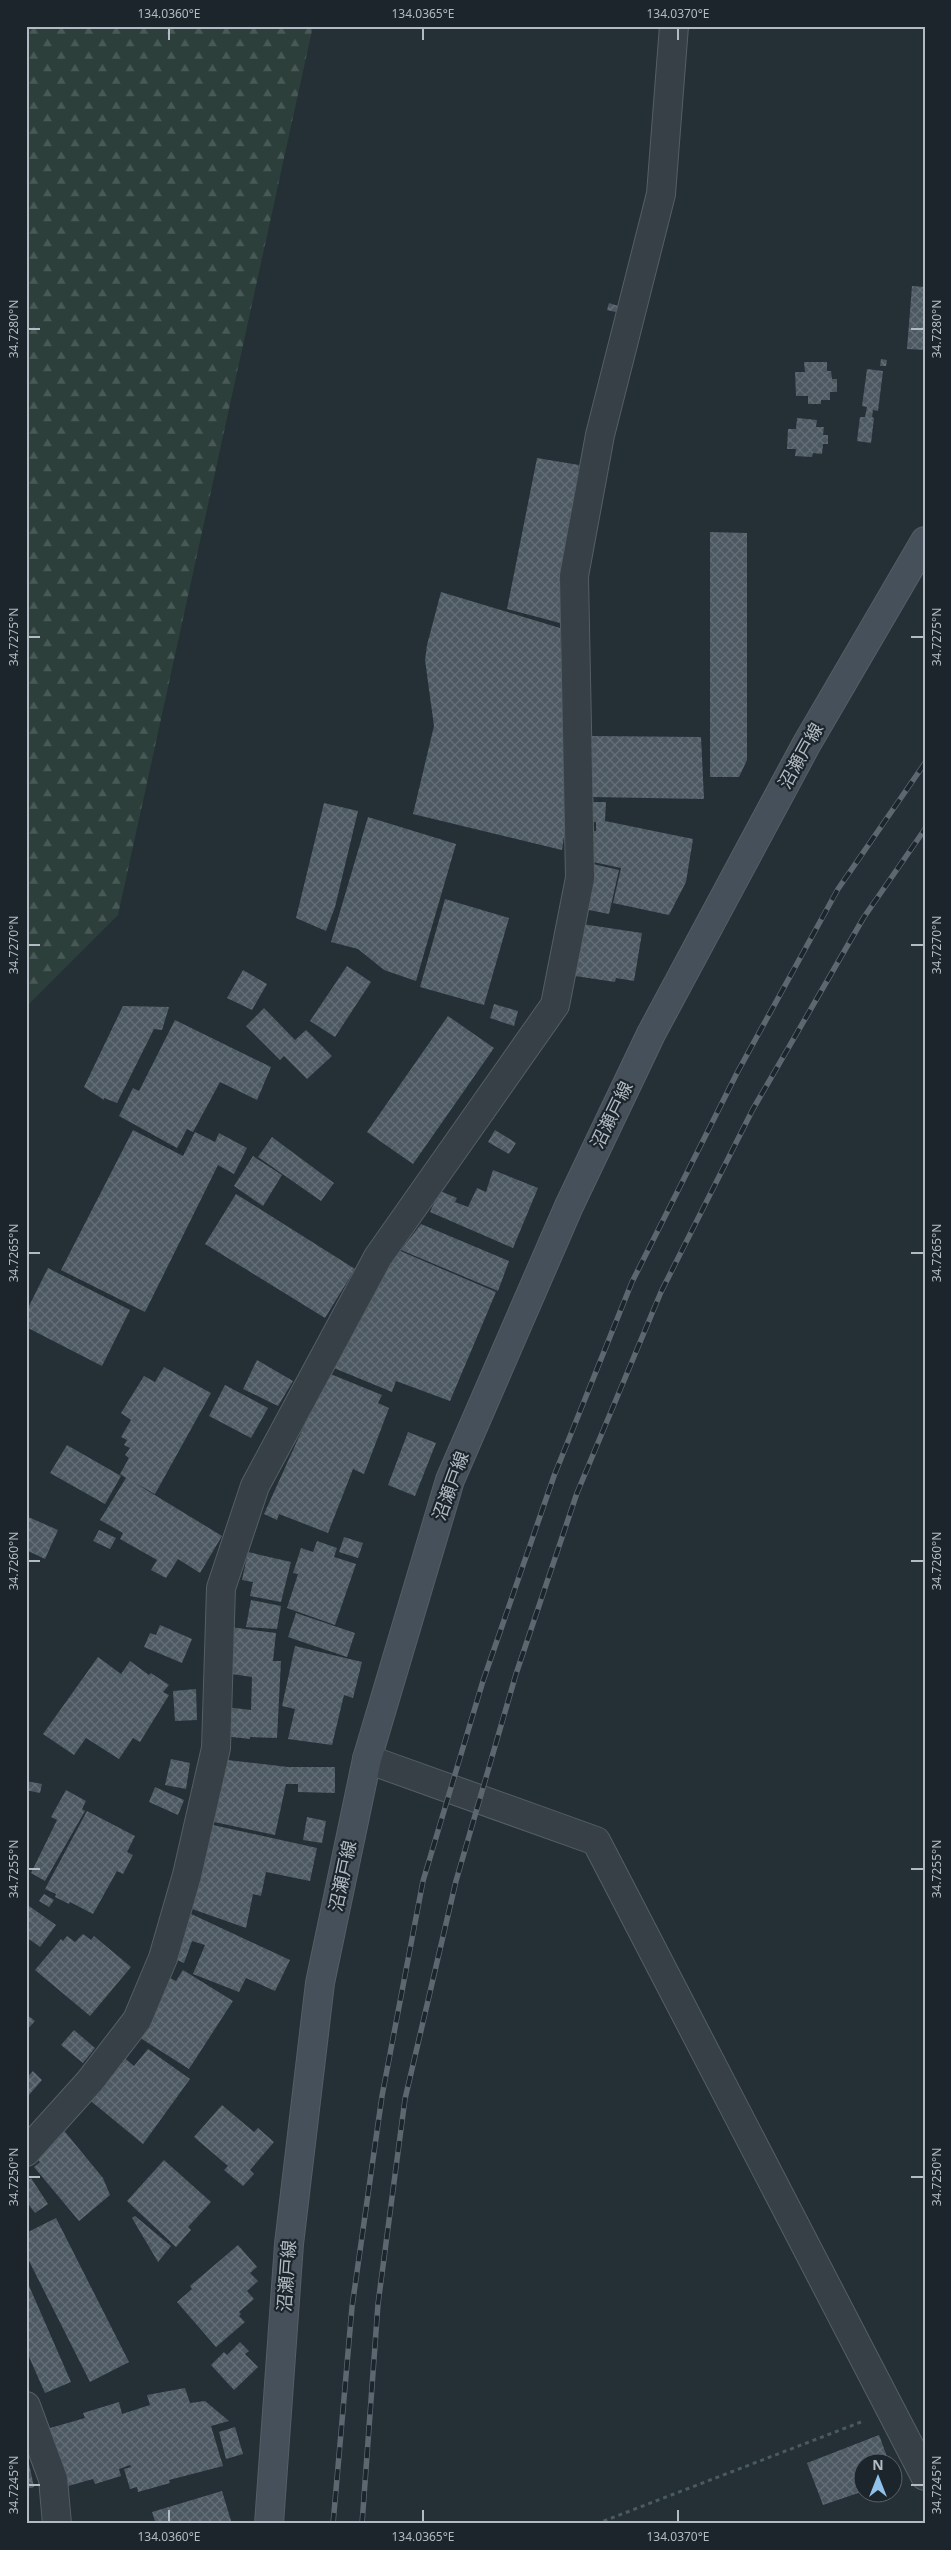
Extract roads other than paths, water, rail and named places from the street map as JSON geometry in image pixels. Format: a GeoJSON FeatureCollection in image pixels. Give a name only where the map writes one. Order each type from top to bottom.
{"type":"FeatureCollection","features":[{"type":"Feature","properties":{"kind":"main road","name":"沼瀬戸線"},"geometry":{"type":"LineString","coordinates":[[269,2524],[289,2244],[320,1982],[367,1760],[450,1480],[569,1206],[651,1034],[806,745],[925,541]]}},
{"type":"Feature","properties":{"kind":"street"},"geometry":{"type":"LineString","coordinates":[[26,2152],[90,2081],[137,2020],[163,1958],[187,1875],[216,1748],[221,1588],[255,1486],[378,1257],[555,1005],[580,878],[574,576],[600,435],[662,194],[674,26]]}},
{"type":"Feature","properties":{"kind":"street"},"geometry":{"type":"LineString","coordinates":[[367,1760],[596,1841],[925,2476]]}},
{"type":"Feature","properties":{"kind":"street"},"geometry":{"type":"LineString","coordinates":[[26,2406],[52,2479],[57,2524]]}},
{"type":"Feature","properties":{"kind":"railway"},"geometry":{"type":"LineString","coordinates":[[333,2524],[352,2307],[382,2096],[423,1881],[483,1681],[554,1476],[632,1282],[737,1073],[838,889],[925,763]]}},
{"type":"Feature","properties":{"kind":"railway"},"geometry":{"type":"LineString","coordinates":[[362,2524],[378,2304],[405,2099],[456,1881],[516,1674],[577,1493],[661,1292],[753,1109],[864,917],[925,829]]}}]}
